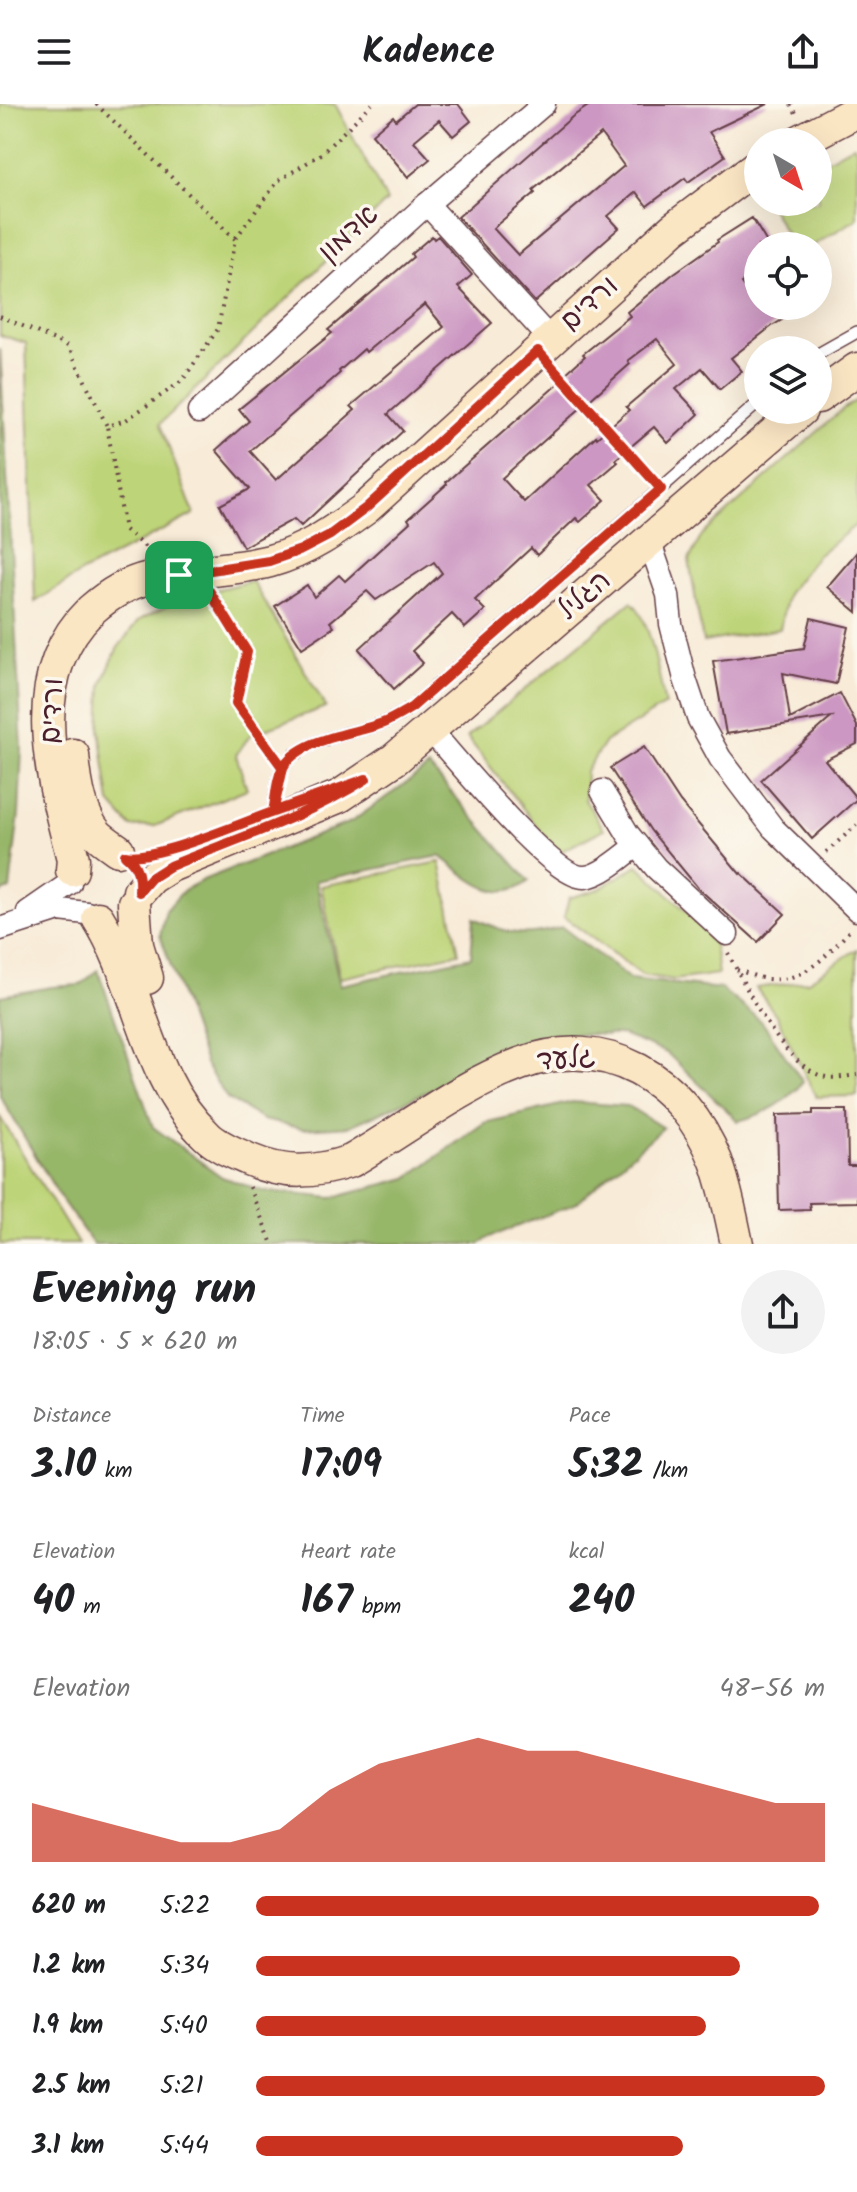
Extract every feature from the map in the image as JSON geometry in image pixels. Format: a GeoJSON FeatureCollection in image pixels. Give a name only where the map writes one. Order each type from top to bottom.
{"type":"FeatureCollection","features":[{"type":"Feature","properties":{"kind":"street","name":"אדמון"},"geometry":{"type":"LineString","coordinates":[[199,412],[427,204],[544,104]]}},
{"type":"Feature","properties":{"kind":"street"},"geometry":{"type":"LineString","coordinates":[[825,128],[857,111]]}},
{"type":"Feature","properties":{"kind":"street","name":"ורדים"},"geometry":{"type":"LineString","coordinates":[[71,876],[73,859],[52,769],[48,711],[50,684],[59,657],[80,621],[123,586],[151,577],[269,561],[301,550],[330,535],[366,508],[673,229],[744,176]]}},
{"type":"Feature","properties":{"kind":"street"},"geometry":{"type":"LineString","coordinates":[[427,204],[544,346]]}},
{"type":"Feature","properties":{"kind":"street"},"geometry":{"type":"LineString","coordinates":[[832,387],[857,369]]}},
{"type":"Feature","properties":{"kind":"street","name":"הגליל"},"geometry":{"type":"LineString","coordinates":[[136,898],[151,878],[170,866],[340,796],[366,779],[430,730],[785,424]]}},
{"type":"Feature","properties":{"kind":"street"},"geometry":{"type":"LineString","coordinates":[[649,540],[668,595],[671,624],[685,679],[698,718],[720,758],[773,828],[857,910]]}},
{"type":"Feature","properties":{"kind":"street","name":"ורדים"},"geometry":{"type":"LineString","coordinates":[[121,852],[97,834],[79,796],[71,740],[72,681],[79,655],[105,614],[123,597],[179,575]]}},
{"type":"Feature","properties":{"kind":"street"},"geometry":{"type":"LineString","coordinates":[[430,730],[542,854],[568,874],[586,877],[618,862],[637,845]]}},
{"type":"Feature","properties":{"kind":"street","name":"הגליל"},"geometry":{"type":"LineString","coordinates":[[121,852],[136,857],[158,852],[366,779]]}},
{"type":"Feature","properties":{"kind":"street"},"geometry":{"type":"LineString","coordinates":[[602,791],[656,868],[727,934]]}},
{"type":"Feature","properties":{"kind":"street"},"geometry":{"type":"LineString","coordinates":[[106,848],[121,852],[136,866],[140,880],[136,898],[125,912],[114,917],[59,910],[0,928],[42,904],[71,876],[79,859],[89,852],[106,848]]}},
{"type":"Feature","properties":{"kind":"street"},"geometry":{"type":"LineString","coordinates":[[71,876],[72,895],[78,905],[92,915]]}},
{"type":"Feature","properties":{"kind":"street","name":"גלעד"},"geometry":{"type":"LineString","coordinates":[[136,898],[137,945],[177,1059],[189,1082],[220,1119],[265,1148],[310,1156],[342,1155],[397,1133]]}},
{"type":"Feature","properties":{"kind":"street","name":"גלעד"},"geometry":{"type":"LineString","coordinates":[[92,915],[115,947],[172,1091],[186,1114],[209,1139],[235,1153],[280,1171],[326,1169],[351,1161],[492,1075],[523,1062],[578,1054],[617,1059],[644,1073],[667,1091],[686,1109],[702,1133],[722,1181],[737,1244]]}},
{"type":"Feature","properties":{"kind":"lane"},"geometry":{"type":"LineString","coordinates":[[832,346],[857,332]]}},
{"type":"Feature","properties":{"kind":"lane"},"geometry":{"type":"LineString","coordinates":[[273,812],[283,768],[292,757],[337,735],[382,723],[411,708],[744,415]]}},
{"type":"Feature","properties":{"kind":"path"},"geometry":{"type":"LineString","coordinates":[[96,104],[235,239]]}},
{"type":"Feature","properties":{"kind":"path"},"geometry":{"type":"LineString","coordinates":[[107,426],[126,420],[182,381],[218,329],[235,239],[278,181],[321,154],[372,104]]}},
{"type":"Feature","properties":{"kind":"path"},"geometry":{"type":"LineString","coordinates":[[0,316],[68,346],[107,426],[125,530],[179,575],[210,592],[247,652],[236,703],[283,768]]}},
{"type":"Feature","properties":{"kind":"path"},"geometry":{"type":"LineString","coordinates":[[544,346],[661,489]]}},
{"type":"Feature","properties":{"kind":"path"},"geometry":{"type":"LineString","coordinates":[[811,865],[857,825]]}},
{"type":"Feature","properties":{"kind":"path"},"geometry":{"type":"LineString","coordinates":[[737,970],[770,979],[795,975],[820,963],[857,922]]}},
{"type":"Feature","properties":{"kind":"path"},"geometry":{"type":"LineString","coordinates":[[727,934],[727,953],[748,994],[801,1065],[826,1077],[857,1075]]}},
{"type":"Feature","properties":{"kind":"path"},"geometry":{"type":"LineString","coordinates":[[235,1153],[272,1244]]}},
{"type":"Feature","properties":{"kind":"green space"},"geometry":{"type":"Polygon","coordinates":[[[0,104],[335,104],[387,201],[160,424],[194,514],[82,572],[35,602],[26,343],[0,335],[0,104]]]}},
{"type":"Feature","properties":{"kind":"green space"},"geometry":{"type":"Polygon","coordinates":[[[854,145],[857,152],[857,219],[832,234],[784,232],[776,216],[832,216],[832,157],[854,145]]]}},
{"type":"Feature","properties":{"kind":"green space"},"geometry":{"type":"Polygon","coordinates":[[[0,348],[22,748],[19,814],[10,889],[0,893],[0,348]]]}},
{"type":"Feature","properties":{"kind":"green space"},"geometry":{"type":"Polygon","coordinates":[[[857,400],[857,524],[817,556],[787,594],[780,629],[703,642],[689,560],[702,535],[826,424],[832,424],[832,419],[857,400]]]}},
{"type":"Feature","properties":{"kind":"green space"},"geometry":{"type":"Polygon","coordinates":[[[252,581],[326,707],[251,734],[236,755],[247,789],[155,826],[131,827],[110,803],[100,730],[102,684],[117,649],[139,620],[186,597],[252,581]]]}},
{"type":"Feature","properties":{"kind":"green space"},"geometry":{"type":"Polygon","coordinates":[[[631,602],[638,609],[649,634],[665,705],[605,742],[586,771],[585,800],[604,829],[558,853],[467,737],[631,602]]]}},
{"type":"Feature","properties":{"kind":"green space"},"geometry":{"type":"Polygon","coordinates":[[[429,767],[529,881],[517,889],[494,890],[472,880],[440,856],[316,881],[340,985],[471,957],[474,918],[517,933],[537,933],[562,927],[630,979],[721,989],[762,1022],[803,1082],[774,1107],[738,1121],[667,1053],[622,1035],[571,1034],[513,1048],[455,1079],[350,1126],[303,1129],[263,1120],[227,1098],[206,1066],[160,935],[166,910],[184,890],[203,880],[351,822],[429,767]]]}},
{"type":"Feature","properties":{"kind":"green space"},"geometry":{"type":"Polygon","coordinates":[[[440,862],[459,953],[340,978],[321,886],[440,862]]]}},
{"type":"Feature","properties":{"kind":"green space"},"geometry":{"type":"Polygon","coordinates":[[[638,865],[713,937],[718,974],[674,980],[642,975],[564,917],[569,898],[599,889],[638,865]]]}},
{"type":"Feature","properties":{"kind":"green space"},"geometry":{"type":"Polygon","coordinates":[[[857,949],[857,1096],[816,1097],[776,1015],[756,988],[808,981],[857,949]]]}},
{"type":"Feature","properties":{"kind":"green space"},"geometry":{"type":"Polygon","coordinates":[[[98,970],[153,1127],[222,1177],[263,1191],[332,1198],[407,1178],[484,1123],[572,1102],[628,1106],[663,1128],[575,1204],[487,1238],[480,1244],[93,1244],[61,1199],[0,1096],[0,996],[80,985],[98,970]]]}},
{"type":"Feature","properties":{"kind":"green space"},"geometry":{"type":"Polygon","coordinates":[[[0,1117],[78,1244],[0,1244],[0,1117]]]}},
{"type":"Feature","properties":{"kind":"building"},"geometry":{"type":"Polygon","coordinates":[[[415,104],[458,104],[471,121],[453,136],[439,120],[414,141],[430,159],[408,177],[372,134],[393,116],[396,120],[415,104]]]}},
{"type":"Feature","properties":{"kind":"building"},"geometry":{"type":"Polygon","coordinates":[[[591,104],[768,104],[709,132],[725,156],[688,182],[685,178],[647,206],[636,192],[608,216],[619,228],[535,302],[458,217],[591,104]],[[601,134],[533,190],[535,193],[493,228],[518,255],[624,166],[601,134]]]}},
{"type":"Feature","properties":{"kind":"building"},"geometry":{"type":"Polygon","coordinates":[[[752,218],[760,232],[744,232],[744,281],[741,283],[744,287],[744,320],[782,320],[759,336],[744,336],[744,348],[731,358],[742,371],[720,389],[702,368],[676,389],[699,414],[668,443],[654,427],[616,459],[618,462],[591,485],[605,500],[580,522],[576,518],[537,555],[531,548],[475,600],[485,610],[465,628],[452,614],[412,651],[423,663],[394,689],[359,649],[442,573],[434,562],[376,600],[367,591],[330,622],[334,627],[302,648],[275,606],[307,585],[314,597],[339,575],[345,581],[410,522],[408,519],[446,482],[567,376],[565,374],[585,356],[583,354],[630,316],[627,312],[752,218]],[[657,339],[628,361],[630,364],[502,478],[524,502],[629,410],[626,407],[677,364],[657,339]]]}},
{"type":"Feature","properties":{"kind":"building"},"geometry":{"type":"Polygon","coordinates":[[[432,236],[434,239],[438,236],[472,275],[458,287],[492,323],[388,414],[403,431],[301,526],[294,519],[243,547],[220,505],[250,489],[216,450],[249,421],[239,409],[332,333],[328,330],[413,257],[411,254],[432,236]],[[425,304],[366,352],[364,349],[250,451],[276,480],[355,410],[351,406],[444,327],[425,304]]]}},
{"type":"Feature","properties":{"kind":"building"},"geometry":{"type":"Polygon","coordinates":[[[857,552],[857,612],[827,587],[857,552]]]}},
{"type":"Feature","properties":{"kind":"building"},"geometry":{"type":"Polygon","coordinates":[[[811,618],[849,627],[836,684],[783,673],[790,719],[840,693],[857,726],[857,744],[825,760],[857,799],[812,839],[761,780],[832,717],[726,734],[713,661],[804,648],[811,618]]]}},
{"type":"Feature","properties":{"kind":"building"},"geometry":{"type":"Polygon","coordinates":[[[644,747],[680,802],[740,874],[785,914],[758,942],[698,888],[651,831],[610,768],[644,747]]]}},
{"type":"Feature","properties":{"kind":"building"},"geometry":{"type":"Polygon","coordinates":[[[813,1110],[847,1110],[848,1166],[857,1166],[857,1202],[809,1203],[810,1209],[779,1210],[777,1115],[813,1114],[813,1110]]]}},
{"type":"Feature","properties":{"kind":"route"},"geometry":{"type":"LineString","coordinates":[[179,575],[210,592],[247,652],[236,703],[283,768],[273,812],[158,852],[136,857],[125,855],[136,866],[139,892],[151,878],[170,866],[340,796],[366,779],[273,812],[279,782],[283,768],[292,757],[337,735],[382,723],[411,708],[661,489],[538,351],[366,508],[330,535],[301,550],[269,561],[179,575]]}}]}
